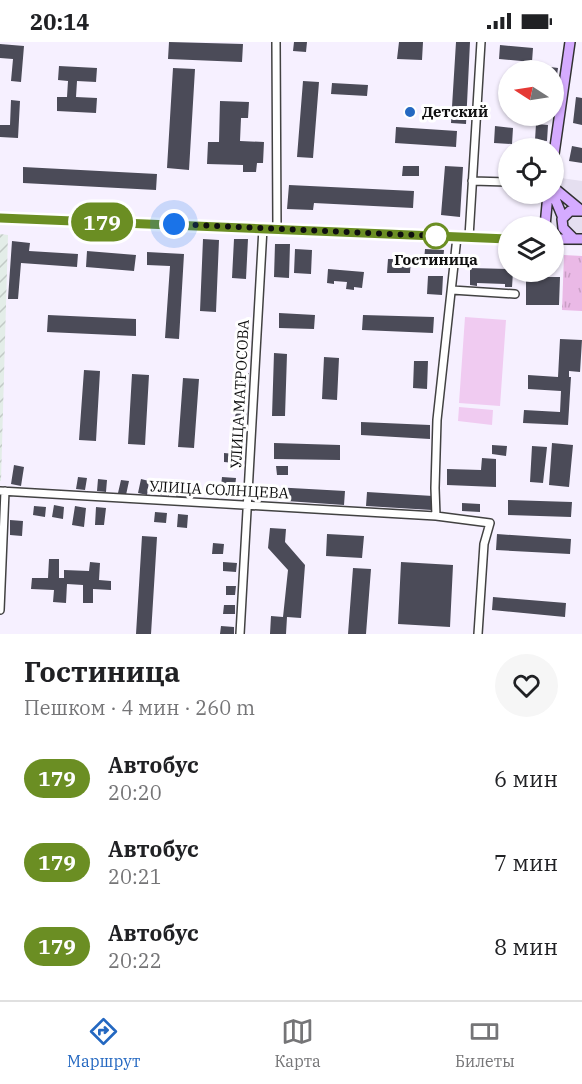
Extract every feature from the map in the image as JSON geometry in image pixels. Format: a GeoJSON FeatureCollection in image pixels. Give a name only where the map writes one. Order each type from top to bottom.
{"type":"FeatureCollection","features":[{"type":"Feature","properties":{"kind":"main road"},"geometry":{"type":"LineString","coordinates":[[556,138],[570,42]]}},
{"type":"Feature","properties":{"kind":"main road"},"geometry":{"type":"LineString","coordinates":[[564,197],[581,211]]}},
{"type":"Feature","properties":{"kind":"main road"},"geometry":{"type":"LineString","coordinates":[[564,218],[570,211],[581,211]]}},
{"type":"Feature","properties":{"kind":"main road"},"geometry":{"type":"LineString","coordinates":[[0,218],[498,238]]}},
{"type":"Feature","properties":{"kind":"main road"},"geometry":{"type":"LineString","coordinates":[[564,229],[578,238]]}},
{"type":"Feature","properties":{"kind":"street"},"geometry":{"type":"LineString","coordinates":[[276,42],[277,228]]}},
{"type":"Feature","properties":{"kind":"street"},"geometry":{"type":"LineString","coordinates":[[469,237],[481,42]]}},
{"type":"Feature","properties":{"kind":"street"},"geometry":{"type":"LineString","coordinates":[[472,181],[498,182]]}},
{"type":"Feature","properties":{"kind":"street","name":"УЛИЦА МАТРОСОВА"},"geometry":{"type":"LineString","coordinates":[[240,634],[263,228]]}},
{"type":"Feature","properties":{"kind":"street"},"geometry":{"type":"LineString","coordinates":[[436,516],[437,420],[457,237]]}},
{"type":"Feature","properties":{"kind":"street"},"geometry":{"type":"LineString","coordinates":[[452,290],[514,294]]}},
{"type":"Feature","properties":{"kind":"street"},"geometry":{"type":"LineString","coordinates":[[0,610],[2,491]]}},
{"type":"Feature","properties":{"kind":"street","name":"УЛИЦА СОЛНЦЕВА"},"geometry":{"type":"LineString","coordinates":[[2,491],[436,516],[490,523],[484,544],[478,634]]}},
{"type":"Feature","properties":{"kind":"shaded area"},"geometry":{"type":"Polygon","coordinates":[[[564,178],[582,181],[582,246],[564,245],[564,216],[541,216],[542,204],[564,204],[564,178]]]}},
{"type":"Feature","properties":{"kind":"shaded area"},"geometry":{"type":"Polygon","coordinates":[[[0,234],[8,235],[1,481],[0,481],[0,234]]]}},
{"type":"Feature","properties":{"kind":"shaded area"},"geometry":{"type":"Polygon","coordinates":[[[465,317],[506,320],[500,406],[459,403],[465,317]]]}},
{"type":"Feature","properties":{"kind":"shaded area"},"geometry":{"type":"Polygon","coordinates":[[[459,407],[493,410],[492,425],[458,421],[459,407]]]}},
{"type":"Feature","properties":{"kind":"green space"},"geometry":{"type":"Polygon","coordinates":[[[564,255],[582,256],[582,311],[562,310],[564,255]]]}},
{"type":"Feature","properties":{"kind":"building"},"geometry":{"type":"Polygon","coordinates":[[[169,42],[243,44],[242,62],[168,59],[169,42]]]}},
{"type":"Feature","properties":{"kind":"building"},"geometry":{"type":"Polygon","coordinates":[[[294,42],[307,42],[306,52],[293,51],[294,42]]]}},
{"type":"Feature","properties":{"kind":"building"},"geometry":{"type":"Polygon","coordinates":[[[399,42],[423,42],[422,60],[397,59],[399,42]]]}},
{"type":"Feature","properties":{"kind":"building"},"geometry":{"type":"Polygon","coordinates":[[[456,42],[470,42],[466,124],[451,123],[456,42]]]}},
{"type":"Feature","properties":{"kind":"building"},"geometry":{"type":"Polygon","coordinates":[[[0,44],[24,46],[21,82],[11,81],[13,59],[0,58],[0,44]]]}},
{"type":"Feature","properties":{"kind":"building"},"geometry":{"type":"Polygon","coordinates":[[[500,45],[533,48],[532,60],[499,59],[500,45]]]}},
{"type":"Feature","properties":{"kind":"building"},"geometry":{"type":"Polygon","coordinates":[[[59,66],[97,68],[96,82],[77,81],[76,97],[97,98],[96,113],[57,111],[57,97],[67,97],[68,81],[58,80],[59,66]]]}},
{"type":"Feature","properties":{"kind":"building"},"geometry":{"type":"Polygon","coordinates":[[[173,68],[195,69],[189,170],[167,168],[173,68]]]}},
{"type":"Feature","properties":{"kind":"building"},"geometry":{"type":"Polygon","coordinates":[[[303,81],[319,82],[313,158],[297,157],[303,81]]]}},
{"type":"Feature","properties":{"kind":"building"},"geometry":{"type":"Polygon","coordinates":[[[332,83],[368,85],[367,96],[331,94],[332,83]]]}},
{"type":"Feature","properties":{"kind":"building"},"geometry":{"type":"Polygon","coordinates":[[[576,97],[582,98],[582,125],[573,123],[576,97]]]}},
{"type":"Feature","properties":{"kind":"building"},"geometry":{"type":"Polygon","coordinates":[[[11,100],[20,101],[18,138],[0,137],[0,125],[10,125],[11,100]]]}},
{"type":"Feature","properties":{"kind":"building"},"geometry":{"type":"Polygon","coordinates":[[[220,101],[249,102],[248,118],[241,118],[240,141],[264,142],[263,163],[257,163],[256,172],[243,172],[243,165],[207,164],[208,142],[219,142],[220,101]]]}},
{"type":"Feature","properties":{"kind":"building"},"geometry":{"type":"Polygon","coordinates":[[[495,126],[513,128],[512,138],[498,138],[498,143],[494,143],[495,126]]]}},
{"type":"Feature","properties":{"kind":"building"},"geometry":{"type":"Polygon","coordinates":[[[536,126],[548,126],[547,138],[535,138],[536,126]]]}},
{"type":"Feature","properties":{"kind":"building"},"geometry":{"type":"Polygon","coordinates":[[[396,127],[457,131],[456,147],[395,143],[396,127]]]}},
{"type":"Feature","properties":{"kind":"building"},"geometry":{"type":"Polygon","coordinates":[[[572,146],[582,148],[582,163],[569,161],[572,146]]]}},
{"type":"Feature","properties":{"kind":"building"},"geometry":{"type":"Polygon","coordinates":[[[403,166],[419,166],[419,176],[402,176],[403,166]]]}},
{"type":"Feature","properties":{"kind":"building"},"geometry":{"type":"Polygon","coordinates":[[[445,166],[463,167],[460,217],[441,215],[445,166]]]}},
{"type":"Feature","properties":{"kind":"building"},"geometry":{"type":"Polygon","coordinates":[[[23,167],[157,174],[156,190],[23,183],[23,167]]]}},
{"type":"Feature","properties":{"kind":"building"},"geometry":{"type":"Polygon","coordinates":[[[289,185],[414,191],[413,208],[314,203],[313,210],[287,209],[289,185]]]}},
{"type":"Feature","properties":{"kind":"building"},"geometry":{"type":"Polygon","coordinates":[[[203,239],[219,240],[216,312],[200,311],[203,239]]]}},
{"type":"Feature","properties":{"kind":"building"},"geometry":{"type":"Polygon","coordinates":[[[234,239],[248,239],[246,279],[232,278],[234,239]]]}},
{"type":"Feature","properties":{"kind":"building"},"geometry":{"type":"Polygon","coordinates":[[[12,241],[30,243],[29,251],[78,254],[77,267],[21,263],[18,299],[8,299],[12,241]]]}},
{"type":"Feature","properties":{"kind":"building"},"geometry":{"type":"Polygon","coordinates":[[[275,244],[290,244],[289,278],[274,277],[275,244]]]}},
{"type":"Feature","properties":{"kind":"building"},"geometry":{"type":"Polygon","coordinates":[[[295,249],[312,250],[311,274],[294,273],[295,249]]]}},
{"type":"Feature","properties":{"kind":"building"},"geometry":{"type":"Polygon","coordinates":[[[425,249],[444,250],[443,262],[424,261],[425,249]]]}},
{"type":"Feature","properties":{"kind":"building"},"geometry":{"type":"Polygon","coordinates":[[[87,251],[136,255],[134,271],[86,267],[87,251]]]}},
{"type":"Feature","properties":{"kind":"building"},"geometry":{"type":"Polygon","coordinates":[[[147,252],[184,254],[179,339],[165,338],[170,266],[147,265],[147,252]]]}},
{"type":"Feature","properties":{"kind":"building"},"geometry":{"type":"Polygon","coordinates":[[[388,259],[411,259],[410,273],[387,273],[388,259]]]}},
{"type":"Feature","properties":{"kind":"building"},"geometry":{"type":"Polygon","coordinates":[[[470,268],[498,269],[498,282],[512,282],[512,287],[505,287],[505,284],[470,285],[470,268]]]}},
{"type":"Feature","properties":{"kind":"building"},"geometry":{"type":"Polygon","coordinates":[[[328,269],[364,272],[362,288],[346,289],[347,282],[327,283],[328,269]]]}},
{"type":"Feature","properties":{"kind":"building"},"geometry":{"type":"Polygon","coordinates":[[[428,276],[443,276],[442,295],[427,294],[428,276]]]}},
{"type":"Feature","properties":{"kind":"building"},"geometry":{"type":"Polygon","coordinates":[[[526,282],[560,282],[559,305],[526,305],[526,282]]]}},
{"type":"Feature","properties":{"kind":"building"},"geometry":{"type":"Polygon","coordinates":[[[279,313],[315,315],[314,329],[279,328],[279,313]]]}},
{"type":"Feature","properties":{"kind":"building"},"geometry":{"type":"Polygon","coordinates":[[[48,315],[136,319],[136,336],[47,332],[48,315]]]}},
{"type":"Feature","properties":{"kind":"building"},"geometry":{"type":"Polygon","coordinates":[[[363,315],[434,317],[433,333],[362,330],[363,315]]]}},
{"type":"Feature","properties":{"kind":"building"},"geometry":{"type":"Polygon","coordinates":[[[560,339],[582,340],[580,372],[569,371],[569,377],[571,377],[568,425],[523,423],[524,410],[560,412],[561,391],[528,389],[528,375],[558,377],[560,339]]]}},
{"type":"Feature","properties":{"kind":"building"},"geometry":{"type":"Polygon","coordinates":[[[240,344],[249,344],[248,357],[240,357],[240,344]]]}},
{"type":"Feature","properties":{"kind":"building"},"geometry":{"type":"Polygon","coordinates":[[[274,353],[287,354],[285,416],[272,416],[274,353]]]}},
{"type":"Feature","properties":{"kind":"building"},"geometry":{"type":"Polygon","coordinates":[[[324,357],[339,358],[337,400],[322,399],[324,357]]]}},
{"type":"Feature","properties":{"kind":"building"},"geometry":{"type":"Polygon","coordinates":[[[414,361],[428,361],[427,389],[413,388],[414,361]]]}},
{"type":"Feature","properties":{"kind":"building"},"geometry":{"type":"Polygon","coordinates":[[[84,370],[100,371],[96,441],[79,440],[84,370]]]}},
{"type":"Feature","properties":{"kind":"building"},"geometry":{"type":"Polygon","coordinates":[[[239,373],[249,373],[248,385],[238,385],[239,373]]]}},
{"type":"Feature","properties":{"kind":"building"},"geometry":{"type":"Polygon","coordinates":[[[132,374],[149,375],[145,445],[128,444],[132,374]]]}},
{"type":"Feature","properties":{"kind":"building"},"geometry":{"type":"Polygon","coordinates":[[[183,378],[199,379],[194,448],[178,447],[183,378]]]}},
{"type":"Feature","properties":{"kind":"building"},"geometry":{"type":"Polygon","coordinates":[[[236,408],[247,408],[246,418],[235,418],[236,408]]]}},
{"type":"Feature","properties":{"kind":"building"},"geometry":{"type":"Polygon","coordinates":[[[361,422],[430,425],[430,439],[361,435],[361,422]]]}},
{"type":"Feature","properties":{"kind":"building"},"geometry":{"type":"Polygon","coordinates":[[[234,429],[245,430],[245,439],[233,438],[234,429]]]}},
{"type":"Feature","properties":{"kind":"building"},"geometry":{"type":"Polygon","coordinates":[[[274,443],[340,445],[340,460],[274,459],[274,443]]]}},
{"type":"Feature","properties":{"kind":"building"},"geometry":{"type":"Polygon","coordinates":[[[552,443],[573,445],[569,487],[549,485],[552,443]]]}},
{"type":"Feature","properties":{"kind":"building"},"geometry":{"type":"Polygon","coordinates":[[[492,445],[507,446],[506,456],[492,454],[492,445]]]}},
{"type":"Feature","properties":{"kind":"building"},"geometry":{"type":"Polygon","coordinates":[[[532,446],[547,447],[543,483],[530,482],[532,446]]]}},
{"type":"Feature","properties":{"kind":"building"},"geometry":{"type":"Polygon","coordinates":[[[224,453],[235,454],[235,463],[224,462],[224,453]]]}},
{"type":"Feature","properties":{"kind":"building"},"geometry":{"type":"Polygon","coordinates":[[[482,458],[496,459],[496,487],[447,485],[447,469],[481,470],[482,458]]]}},
{"type":"Feature","properties":{"kind":"building"},"geometry":{"type":"Polygon","coordinates":[[[14,465],[24,467],[21,486],[11,484],[14,465]]]}},
{"type":"Feature","properties":{"kind":"building"},"geometry":{"type":"Polygon","coordinates":[[[276,466],[288,466],[288,475],[277,475],[276,466]]]}},
{"type":"Feature","properties":{"kind":"building"},"geometry":{"type":"Polygon","coordinates":[[[78,477],[87,478],[85,490],[76,489],[78,477]]]}},
{"type":"Feature","properties":{"kind":"building"},"geometry":{"type":"Polygon","coordinates":[[[222,477],[236,478],[235,487],[221,486],[222,477]]]}},
{"type":"Feature","properties":{"kind":"building"},"geometry":{"type":"Polygon","coordinates":[[[98,479],[107,480],[106,492],[97,491],[98,479]]]}},
{"type":"Feature","properties":{"kind":"building"},"geometry":{"type":"Polygon","coordinates":[[[141,479],[149,481],[147,495],[138,493],[141,479]]]}},
{"type":"Feature","properties":{"kind":"building"},"geometry":{"type":"Polygon","coordinates":[[[121,480],[129,481],[126,495],[118,493],[121,480]]]}},
{"type":"Feature","properties":{"kind":"building"},"geometry":{"type":"Polygon","coordinates":[[[160,482],[169,483],[169,496],[159,495],[160,482]]]}},
{"type":"Feature","properties":{"kind":"building"},"geometry":{"type":"Polygon","coordinates":[[[176,484],[187,485],[186,498],[176,498],[176,484]]]}},
{"type":"Feature","properties":{"kind":"building"},"geometry":{"type":"Polygon","coordinates":[[[273,487],[345,491],[344,505],[272,500],[273,487]]]}},
{"type":"Feature","properties":{"kind":"building"},"geometry":{"type":"Polygon","coordinates":[[[367,492],[433,496],[432,510],[366,506],[367,492]]]}},
{"type":"Feature","properties":{"kind":"building"},"geometry":{"type":"Polygon","coordinates":[[[508,500],[572,502],[571,517],[508,515],[508,500]]]}},
{"type":"Feature","properties":{"kind":"building"},"geometry":{"type":"Polygon","coordinates":[[[462,503],[480,504],[480,512],[462,511],[462,503]]]}},
{"type":"Feature","properties":{"kind":"building"},"geometry":{"type":"Polygon","coordinates":[[[54,505],[64,507],[63,519],[52,517],[54,505]]]}},
{"type":"Feature","properties":{"kind":"building"},"geometry":{"type":"Polygon","coordinates":[[[34,506],[46,507],[45,517],[33,515],[34,506]]]}},
{"type":"Feature","properties":{"kind":"building"},"geometry":{"type":"Polygon","coordinates":[[[75,506],[86,508],[84,527],[72,525],[75,506]]]}},
{"type":"Feature","properties":{"kind":"building"},"geometry":{"type":"Polygon","coordinates":[[[96,507],[106,508],[104,525],[95,525],[96,507]]]}},
{"type":"Feature","properties":{"kind":"building"},"geometry":{"type":"Polygon","coordinates":[[[155,512],[167,513],[166,523],[154,522],[155,512]]]}},
{"type":"Feature","properties":{"kind":"building"},"geometry":{"type":"Polygon","coordinates":[[[178,514],[188,515],[187,528],[177,527],[178,514]]]}},
{"type":"Feature","properties":{"kind":"building"},"geometry":{"type":"Polygon","coordinates":[[[10,520],[23,521],[22,536],[10,535],[10,520]]]}},
{"type":"Feature","properties":{"kind":"building"},"geometry":{"type":"Polygon","coordinates":[[[270,528],[286,529],[285,542],[305,565],[301,618],[287,617],[286,634],[270,634],[271,616],[283,617],[288,570],[268,548],[270,528]]]}},
{"type":"Feature","properties":{"kind":"building"},"geometry":{"type":"Polygon","coordinates":[[[327,534],[364,536],[362,558],[326,556],[327,534]]]}},
{"type":"Feature","properties":{"kind":"building"},"geometry":{"type":"Polygon","coordinates":[[[497,534],[571,539],[570,554],[496,550],[497,534]]]}},
{"type":"Feature","properties":{"kind":"building"},"geometry":{"type":"Polygon","coordinates":[[[142,536],[157,537],[151,634],[136,634],[142,536]]]}},
{"type":"Feature","properties":{"kind":"building"},"geometry":{"type":"Polygon","coordinates":[[[213,543],[224,544],[223,554],[212,554],[213,543]]]}},
{"type":"Feature","properties":{"kind":"building"},"geometry":{"type":"Polygon","coordinates":[[[49,559],[59,559],[59,578],[64,578],[64,570],[89,571],[90,562],[100,563],[99,580],[111,581],[111,590],[93,589],[93,603],[83,603],[83,585],[67,584],[66,603],[53,602],[54,590],[31,589],[32,578],[48,578],[49,559]]]}},
{"type":"Feature","properties":{"kind":"building"},"geometry":{"type":"Polygon","coordinates":[[[223,562],[237,563],[236,572],[223,571],[223,562]]]}},
{"type":"Feature","properties":{"kind":"building"},"geometry":{"type":"Polygon","coordinates":[[[401,562],[453,565],[450,627],[398,624],[401,562]]]}},
{"type":"Feature","properties":{"kind":"building"},"geometry":{"type":"Polygon","coordinates":[[[353,568],[371,569],[366,634],[348,634],[353,568]]]}},
{"type":"Feature","properties":{"kind":"building"},"geometry":{"type":"Polygon","coordinates":[[[226,586],[236,586],[235,595],[226,595],[226,586]]]}},
{"type":"Feature","properties":{"kind":"building"},"geometry":{"type":"Polygon","coordinates":[[[493,597],[566,603],[565,617],[492,610],[493,597]]]}},
{"type":"Feature","properties":{"kind":"building"},"geometry":{"type":"Polygon","coordinates":[[[224,605],[235,605],[235,614],[223,614],[224,605]]]}},
{"type":"Feature","properties":{"kind":"building"},"geometry":{"type":"Polygon","coordinates":[[[221,626],[234,627],[234,634],[220,634],[221,626]]]}},
{"type":"Feature","properties":{"kind":"bus line","name":"179"},"geometry":{"type":"LineString","coordinates":[[0,218],[498,239]]}},
{"type":"Feature","properties":{"kind":"place","name":"Детский"},"geometry":{"type":"Point","coordinates":[410,112]}},
{"type":"Feature","properties":{"kind":"place","name":"Гостиница"},"geometry":{"type":"Point","coordinates":[436,236]}},
{"type":"Feature","properties":{"kind":"route"},"geometry":{"type":"LineString","coordinates":[[174,224],[436,236]]}}]}
